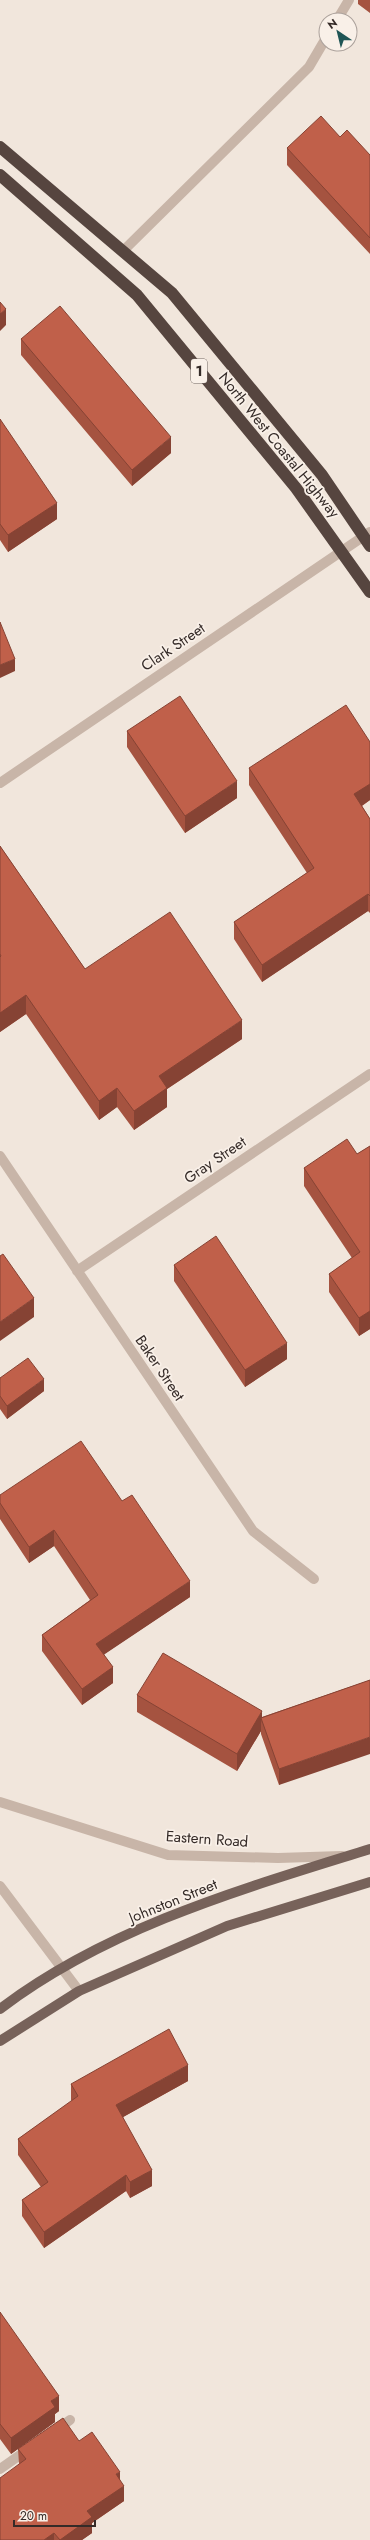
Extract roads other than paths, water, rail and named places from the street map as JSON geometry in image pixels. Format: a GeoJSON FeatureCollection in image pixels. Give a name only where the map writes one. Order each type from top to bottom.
{"type":"FeatureCollection","features":[{"type":"Feature","properties":{"kind":"highway","name":"North West Coastal Highway"},"geometry":{"type":"LineString","coordinates":[[0,147],[172,293],[322,475],[368,538]]}},
{"type":"Feature","properties":{"kind":"highway","name":"North West Coastal Highway"},"geometry":{"type":"LineString","coordinates":[[0,175],[137,295],[296,488],[342,550],[370,592]]}},
{"type":"Feature","properties":{"kind":"main road","name":"Johnston Street"},"geometry":{"type":"LineString","coordinates":[[0,2010],[61,1967],[105,1945],[219,1897],[370,1848]]}},
{"type":"Feature","properties":{"kind":"main road"},"geometry":{"type":"LineString","coordinates":[[0,2041],[79,1991],[227,1926],[370,1882]]}},
{"type":"Feature","properties":{"kind":"street"},"geometry":{"type":"LineString","coordinates":[[342,12],[349,0]]}},
{"type":"Feature","properties":{"kind":"street"},"geometry":{"type":"LineString","coordinates":[[123,251],[309,67],[318,52]]}},
{"type":"Feature","properties":{"kind":"street","name":"Clark Street"},"geometry":{"type":"LineString","coordinates":[[0,783],[342,550],[368,538]]}},
{"type":"Feature","properties":{"kind":"street","name":"Gray Street"},"geometry":{"type":"LineString","coordinates":[[77,1271],[370,1074]]}},
{"type":"Feature","properties":{"kind":"street","name":"Baker Street"},"geometry":{"type":"LineString","coordinates":[[0,1156],[253,1531],[314,1579]]}},
{"type":"Feature","properties":{"kind":"street","name":"Eastern Road"},"geometry":{"type":"LineString","coordinates":[[0,1802],[168,1854],[278,1858],[347,1856]]}},
{"type":"Feature","properties":{"kind":"street"},"geometry":{"type":"LineString","coordinates":[[0,1886],[79,1991]]}},
{"type":"Feature","properties":{"kind":"street"},"geometry":{"type":"LineString","coordinates":[[0,2468],[70,2420]]}}]}
